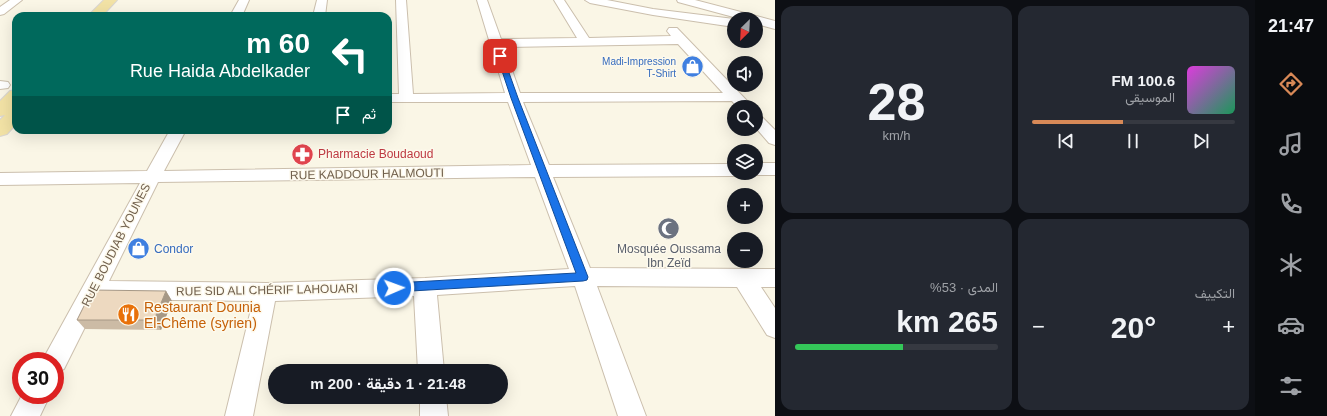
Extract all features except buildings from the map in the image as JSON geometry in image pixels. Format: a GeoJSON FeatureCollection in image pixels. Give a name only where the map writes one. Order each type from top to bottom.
{"type":"FeatureCollection","features":[{"type":"Feature","properties":{"kind":"main road"},"geometry":{"type":"LineString","coordinates":[[99,12],[111,0]]}},
{"type":"Feature","properties":{"kind":"main road"},"geometry":{"type":"LineString","coordinates":[[114,12],[126,0]]}},
{"type":"Feature","properties":{"kind":"main road"},"geometry":{"type":"LineString","coordinates":[[0,111],[6,89]]}},
{"type":"Feature","properties":{"kind":"main road"},"geometry":{"type":"LineString","coordinates":[[0,130],[12,118]]}},
{"type":"Feature","properties":{"kind":"street"},"geometry":{"type":"LineString","coordinates":[[0,12],[17,0]]}},
{"type":"Feature","properties":{"kind":"street"},"geometry":{"type":"LineString","coordinates":[[238,12],[244,0]]}},
{"type":"Feature","properties":{"kind":"street"},"geometry":{"type":"LineString","coordinates":[[320,12],[322,0]]}},
{"type":"Feature","properties":{"kind":"street"},"geometry":{"type":"LineString","coordinates":[[401,0],[406,98]]}},
{"type":"Feature","properties":{"kind":"street"},"geometry":{"type":"LineString","coordinates":[[482,0],[514,98],[583,277],[632,416]]}},
{"type":"Feature","properties":{"kind":"street"},"geometry":{"type":"LineString","coordinates":[[559,0],[586,42]]}},
{"type":"Feature","properties":{"kind":"street"},"geometry":{"type":"LineString","coordinates":[[590,0],[605,1],[653,12],[727,22]]}},
{"type":"Feature","properties":{"kind":"street"},"geometry":{"type":"LineString","coordinates":[[682,0],[764,24],[775,14]]}},
{"type":"Feature","properties":{"kind":"street"},"geometry":{"type":"LineString","coordinates":[[653,12],[682,40],[738,100]]}},
{"type":"Feature","properties":{"kind":"street"},"geometry":{"type":"LineString","coordinates":[[496,43],[682,40]]}},
{"type":"Feature","properties":{"kind":"street"},"geometry":{"type":"LineString","coordinates":[[392,98],[514,98],[727,102]]}},
{"type":"Feature","properties":{"kind":"street"},"geometry":{"type":"LineString","coordinates":[[763,127],[775,140]]}},
{"type":"Feature","properties":{"kind":"street","name":"RUE BOUDIAB YOUNES"},"geometry":{"type":"LineString","coordinates":[[60,352],[94,290],[151,178],[176,134]]}},
{"type":"Feature","properties":{"kind":"street"},"geometry":{"type":"LineString","coordinates":[[763,169],[775,169]]}},
{"type":"Feature","properties":{"kind":"street","name":"RUE KADDOUR HALMOUTI"},"geometry":{"type":"LineString","coordinates":[[0,179],[151,178],[543,171],[727,170]]}},
{"type":"Feature","properties":{"kind":"street","name":"RUE SID ALI CHÉRIF LAHOUARI"},"geometry":{"type":"LineString","coordinates":[[94,290],[266,292],[426,287],[583,277],[775,278]]}},
{"type":"Feature","properties":{"kind":"street"},"geometry":{"type":"LineString","coordinates":[[743,278],[775,328]]}},
{"type":"Feature","properties":{"kind":"street"},"geometry":{"type":"LineString","coordinates":[[426,287],[431,364]]}},
{"type":"Feature","properties":{"kind":"street"},"geometry":{"type":"LineString","coordinates":[[239,416],[266,292]]}},
{"type":"Feature","properties":{"kind":"street"},"geometry":{"type":"LineString","coordinates":[[25,416],[32,404]]}},
{"type":"Feature","properties":{"kind":"street"},"geometry":{"type":"LineString","coordinates":[[433,404],[434,416]]}},
{"type":"Feature","properties":{"kind":"place","name":"Madi-Impression T-Shirt"},"geometry":{"type":"Point","coordinates":[692,67]}},
{"type":"Feature","properties":{"kind":"place","name":"Pharmacie Boudaoud"},"geometry":{"type":"Point","coordinates":[302,154]}},
{"type":"Feature","properties":{"kind":"place","name":"Mosquée Oussama Ibn Zeïd"},"geometry":{"type":"Point","coordinates":[669,228]}},
{"type":"Feature","properties":{"kind":"place","name":"Condor"},"geometry":{"type":"Point","coordinates":[139,249]}},
{"type":"Feature","properties":{"kind":"place","name":"Restaurant Dounia El-Chême (syrien)"},"geometry":{"type":"Point","coordinates":[129,315]}},
{"type":"Feature","properties":{"kind":"route"},"geometry":{"type":"LineString","coordinates":[[394,288],[583,277],[514,98],[500,56]]}}]}
